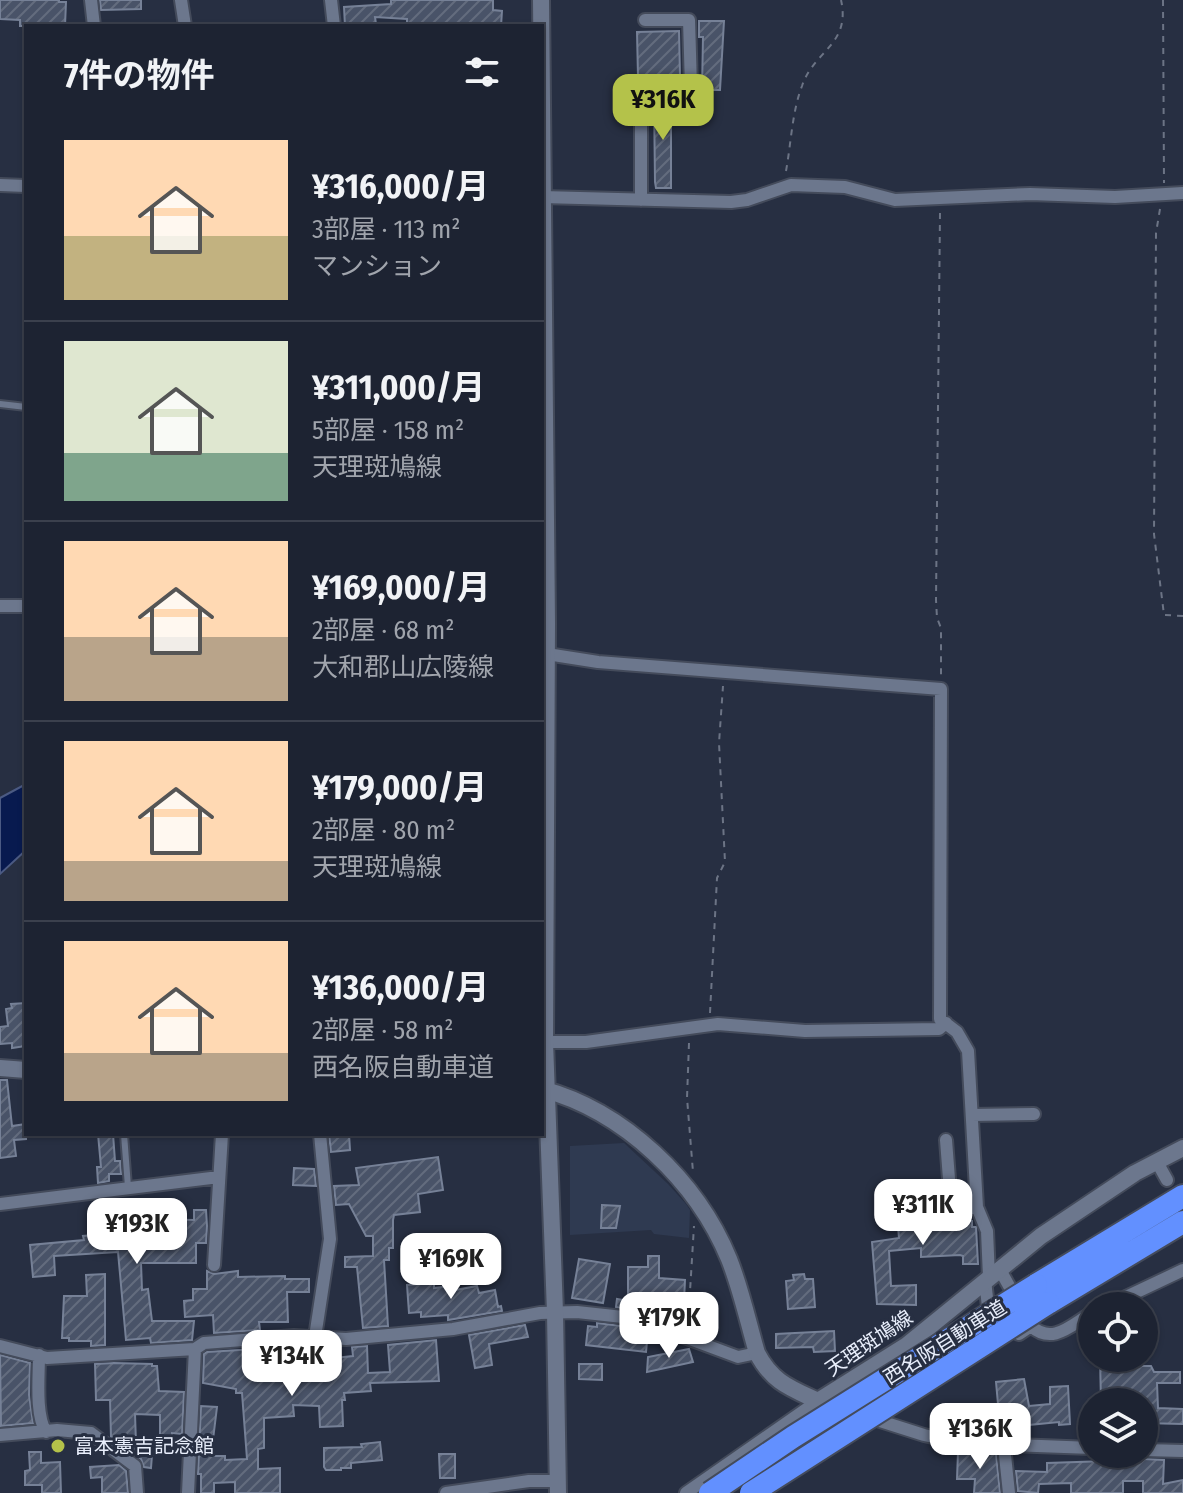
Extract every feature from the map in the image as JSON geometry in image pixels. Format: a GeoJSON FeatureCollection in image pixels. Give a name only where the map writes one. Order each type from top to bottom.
{"type":"FeatureCollection","features":[{"type":"Feature","properties":{"kind":"highway","name":"西名阪自動車道"},"geometry":{"type":"LineString","coordinates":[[751,1493],[1042,1294],[1074,1261],[1178,1186]]}},
{"type":"Feature","properties":{"kind":"highway","name":"西名阪自動車道"},"geometry":{"type":"LineString","coordinates":[[710,1493],[806,1429],[1042,1294],[1183,1222]]}},
{"type":"Feature","properties":{"kind":"main road"},"geometry":{"type":"LineString","coordinates":[[541,0],[541,24]]}},
{"type":"Feature","properties":{"kind":"main road"},"geometry":{"type":"LineString","coordinates":[[544,623],[547,654],[544,1090],[555,1312],[558,1487]]}},
{"type":"Feature","properties":{"kind":"main road"},"geometry":{"type":"LineString","coordinates":[[0,1068],[24,1070]]}},
{"type":"Feature","properties":{"kind":"main road","name":"天理斑鳩線"},"geometry":{"type":"LineString","coordinates":[[544,1090],[581,1104],[636,1137],[681,1182],[707,1218],[729,1259],[757,1353],[772,1376],[818,1401],[907,1345],[1041,1236],[1183,1148]]}},
{"type":"Feature","properties":{"kind":"street"},"geometry":{"type":"LineString","coordinates":[[91,0],[94,24]]}},
{"type":"Feature","properties":{"kind":"street"},"geometry":{"type":"LineString","coordinates":[[181,0],[185,24]]}},
{"type":"Feature","properties":{"kind":"street"},"geometry":{"type":"LineString","coordinates":[[331,0],[334,24]]}},
{"type":"Feature","properties":{"kind":"street"},"geometry":{"type":"LineString","coordinates":[[641,200],[641,90],[691,87],[689,15],[645,20]]}},
{"type":"Feature","properties":{"kind":"street"},"geometry":{"type":"LineString","coordinates":[[0,185],[24,186]]}},
{"type":"Feature","properties":{"kind":"street"},"geometry":{"type":"LineString","coordinates":[[544,197],[731,202],[747,200],[783,186],[830,185],[895,200],[1030,194],[1115,197],[1183,193]]}},
{"type":"Feature","properties":{"kind":"street"},"geometry":{"type":"LineString","coordinates":[[0,606],[24,606]]}},
{"type":"Feature","properties":{"kind":"street"},"geometry":{"type":"LineString","coordinates":[[547,654],[598,662],[941,689],[940,1019],[964,1041],[968,1051],[977,1207],[987,1231],[991,1275],[993,1350]]}},
{"type":"Feature","properties":{"kind":"street"},"geometry":{"type":"LineString","coordinates":[[545,1042],[586,1042],[711,1025],[820,1031],[939,1029],[946,1023]]}},
{"type":"Feature","properties":{"kind":"street"},"geometry":{"type":"LineString","coordinates":[[972,1115],[1034,1114]]}},
{"type":"Feature","properties":{"kind":"street"},"geometry":{"type":"LineString","coordinates":[[214,1265],[222,1136]]}},
{"type":"Feature","properties":{"kind":"street"},"geometry":{"type":"LineString","coordinates":[[315,1337],[330,1239],[320,1136]]}},
{"type":"Feature","properties":{"kind":"street"},"geometry":{"type":"LineString","coordinates":[[946,1140],[950,1192],[969,1208],[977,1207]]}},
{"type":"Feature","properties":{"kind":"street"},"geometry":{"type":"LineString","coordinates":[[1157,1162],[1178,1186]]}},
{"type":"Feature","properties":{"kind":"street"},"geometry":{"type":"LineString","coordinates":[[0,1204],[219,1177]]}},
{"type":"Feature","properties":{"kind":"street"},"geometry":{"type":"LineString","coordinates":[[1137,1292],[1183,1270]]}},
{"type":"Feature","properties":{"kind":"street"},"geometry":{"type":"LineString","coordinates":[[991,1275],[1031,1326],[1041,1333],[1059,1333],[1078,1321]]}},
{"type":"Feature","properties":{"kind":"street"},"geometry":{"type":"LineString","coordinates":[[0,1346],[47,1358],[195,1349],[204,1343],[315,1337],[346,1339],[453,1329],[555,1312],[623,1317],[668,1330],[738,1357],[757,1353]]}},
{"type":"Feature","properties":{"kind":"street"},"geometry":{"type":"LineString","coordinates":[[882,1420],[1031,1326]]}},
{"type":"Feature","properties":{"kind":"street"},"geometry":{"type":"LineString","coordinates":[[188,1493],[195,1349]]}},
{"type":"Feature","properties":{"kind":"street"},"geometry":{"type":"LineString","coordinates":[[39,1355],[42,1426],[46,1432]]}},
{"type":"Feature","properties":{"kind":"street"},"geometry":{"type":"LineString","coordinates":[[686,1493],[818,1401],[924,1435],[960,1443],[1078,1448]]}},
{"type":"Feature","properties":{"kind":"street"},"geometry":{"type":"LineString","coordinates":[[0,1435],[75,1430],[98,1437],[135,1466],[137,1493]]}},
{"type":"Feature","properties":{"kind":"street"},"geometry":{"type":"LineString","coordinates":[[1004,1446],[1009,1493]]}},
{"type":"Feature","properties":{"kind":"street"},"geometry":{"type":"LineString","coordinates":[[1158,1450],[1183,1451]]}},
{"type":"Feature","properties":{"kind":"street"},"geometry":{"type":"LineString","coordinates":[[446,1493],[529,1481],[558,1487]]}},
{"type":"Feature","properties":{"kind":"lane"},"geometry":{"type":"LineString","coordinates":[[0,404],[24,407]]}},
{"type":"Feature","properties":{"kind":"lane"},"geometry":{"type":"LineString","coordinates":[[124,1136],[128,1187]]}},
{"type":"Feature","properties":{"kind":"path"},"geometry":{"type":"LineString","coordinates":[[783,186],[802,85],[812,66],[834,43],[843,25],[841,0]]}},
{"type":"Feature","properties":{"kind":"path"},"geometry":{"type":"LineString","coordinates":[[1163,0],[1164,194],[1156,233],[1154,534],[1164,615],[1183,616]]}},
{"type":"Feature","properties":{"kind":"path"},"geometry":{"type":"LineString","coordinates":[[940,199],[936,600],[941,628],[941,689]]}},
{"type":"Feature","properties":{"kind":"path"},"geometry":{"type":"LineString","coordinates":[[711,1025],[717,878],[725,862],[719,743],[725,673]]}},
{"type":"Feature","properties":{"kind":"shaded area"},"geometry":{"type":"Polygon","coordinates":[[[624,1143],[686,1204],[690,1210],[689,1238],[654,1234],[651,1230],[570,1235],[570,1146],[624,1143]]]}},
{"type":"Feature","properties":{"kind":"water"},"geometry":{"type":"Polygon","coordinates":[[[24,785],[24,852],[0,874],[0,798],[24,785]]]}},
{"type":"Feature","properties":{"kind":"building"},"geometry":{"type":"Polygon","coordinates":[[[0,0],[66,2],[65,24],[20,26],[20,20],[0,19],[0,0]]]}},
{"type":"Feature","properties":{"kind":"building"},"geometry":{"type":"Polygon","coordinates":[[[100,0],[141,0],[141,9],[101,10],[100,0]]]}},
{"type":"Feature","properties":{"kind":"building"},"geometry":{"type":"Polygon","coordinates":[[[391,0],[493,0],[493,10],[502,11],[501,24],[407,24],[407,19],[375,17],[376,24],[345,24],[344,7],[391,4],[391,0]]]}},
{"type":"Feature","properties":{"kind":"building"},"geometry":{"type":"Polygon","coordinates":[[[699,21],[724,21],[720,90],[702,90],[703,37],[699,37],[699,21]]]}},
{"type":"Feature","properties":{"kind":"building"},"geometry":{"type":"Polygon","coordinates":[[[679,31],[680,76],[638,76],[637,32],[679,31]]]}},
{"type":"Feature","properties":{"kind":"building"},"geometry":{"type":"Polygon","coordinates":[[[654,98],[671,98],[671,188],[656,188],[654,98]]]}},
{"type":"Feature","properties":{"kind":"building"},"geometry":{"type":"Polygon","coordinates":[[[24,1003],[24,1046],[12,1048],[12,1043],[0,1044],[0,1027],[8,1026],[6,1009],[12,1008],[11,1004],[24,1003]]]}},
{"type":"Feature","properties":{"kind":"building"},"geometry":{"type":"Polygon","coordinates":[[[0,1080],[7,1080],[12,1126],[24,1124],[26,1139],[14,1140],[16,1156],[0,1158],[0,1080]]]}},
{"type":"Feature","properties":{"kind":"building"},"geometry":{"type":"Polygon","coordinates":[[[98,1136],[113,1136],[115,1161],[120,1161],[121,1174],[109,1174],[109,1181],[98,1183],[97,1167],[101,1167],[98,1136]]]}},
{"type":"Feature","properties":{"kind":"building"},"geometry":{"type":"Polygon","coordinates":[[[329,1136],[349,1136],[350,1150],[331,1152],[329,1136]]]}},
{"type":"Feature","properties":{"kind":"building"},"geometry":{"type":"Polygon","coordinates":[[[438,1157],[443,1190],[418,1194],[420,1212],[394,1215],[393,1248],[389,1248],[389,1260],[384,1260],[388,1326],[363,1328],[357,1267],[345,1267],[345,1257],[373,1256],[373,1236],[366,1236],[349,1204],[336,1205],[334,1186],[359,1185],[356,1168],[438,1157]]]}},
{"type":"Feature","properties":{"kind":"building"},"geometry":{"type":"Polygon","coordinates":[[[294,1168],[314,1169],[316,1186],[293,1185],[294,1168]]]}},
{"type":"Feature","properties":{"kind":"building"},"geometry":{"type":"Polygon","coordinates":[[[947,1201],[951,1205],[952,1221],[972,1221],[972,1227],[976,1227],[978,1264],[963,1264],[963,1256],[960,1255],[921,1257],[921,1248],[889,1251],[891,1286],[916,1285],[916,1305],[877,1304],[872,1242],[899,1238],[897,1215],[919,1213],[918,1203],[947,1201]]]}},
{"type":"Feature","properties":{"kind":"building"},"geometry":{"type":"Polygon","coordinates":[[[602,1205],[620,1206],[616,1228],[601,1228],[602,1205]]]}},
{"type":"Feature","properties":{"kind":"building"},"geometry":{"type":"Polygon","coordinates":[[[194,1210],[206,1210],[207,1226],[206,1243],[196,1243],[196,1263],[141,1263],[142,1290],[148,1289],[152,1321],[194,1321],[192,1340],[151,1343],[150,1338],[126,1340],[118,1252],[54,1256],[55,1275],[33,1277],[30,1245],[118,1233],[117,1228],[134,1227],[133,1216],[194,1220],[194,1210]]]}},
{"type":"Feature","properties":{"kind":"building"},"geometry":{"type":"Polygon","coordinates":[[[648,1256],[659,1256],[659,1278],[685,1280],[684,1301],[644,1298],[641,1312],[616,1307],[617,1299],[628,1301],[628,1267],[648,1267],[648,1256]]]}},
{"type":"Feature","properties":{"kind":"building"},"geometry":{"type":"Polygon","coordinates":[[[579,1259],[610,1264],[603,1303],[572,1298],[579,1259]]]}},
{"type":"Feature","properties":{"kind":"building"},"geometry":{"type":"Polygon","coordinates":[[[207,1271],[214,1274],[238,1271],[238,1277],[309,1279],[309,1292],[287,1292],[288,1322],[259,1322],[260,1330],[214,1333],[213,1315],[185,1317],[184,1301],[193,1300],[193,1289],[207,1289],[207,1271]]]}},
{"type":"Feature","properties":{"kind":"building"},"geometry":{"type":"Polygon","coordinates":[[[105,1274],[105,1345],[91,1346],[91,1341],[62,1338],[64,1296],[87,1296],[86,1275],[105,1274]]]}},
{"type":"Feature","properties":{"kind":"building"},"geometry":{"type":"Polygon","coordinates":[[[804,1274],[805,1279],[813,1279],[815,1307],[788,1309],[786,1281],[794,1280],[793,1275],[804,1274]]]}},
{"type":"Feature","properties":{"kind":"building"},"geometry":{"type":"Polygon","coordinates":[[[434,1283],[434,1288],[450,1286],[450,1291],[477,1286],[479,1293],[495,1290],[498,1307],[501,1306],[502,1311],[448,1320],[448,1315],[421,1317],[421,1312],[409,1313],[407,1285],[434,1283]]]}},
{"type":"Feature","properties":{"kind":"building"},"geometry":{"type":"Polygon","coordinates":[[[597,1323],[648,1333],[646,1352],[586,1345],[588,1326],[597,1327],[597,1323]]]}},
{"type":"Feature","properties":{"kind":"building"},"geometry":{"type":"Polygon","coordinates":[[[525,1325],[528,1337],[489,1344],[492,1365],[475,1368],[469,1335],[525,1325]]]}},
{"type":"Feature","properties":{"kind":"building"},"geometry":{"type":"Polygon","coordinates":[[[834,1331],[835,1351],[814,1352],[813,1347],[776,1348],[776,1334],[834,1331]]]}},
{"type":"Feature","properties":{"kind":"building"},"geometry":{"type":"Polygon","coordinates":[[[436,1340],[439,1381],[370,1383],[371,1391],[344,1393],[343,1426],[320,1427],[319,1406],[293,1405],[294,1416],[264,1418],[264,1448],[258,1449],[258,1469],[280,1468],[280,1493],[235,1493],[235,1482],[214,1483],[214,1493],[201,1493],[201,1474],[198,1474],[201,1406],[217,1407],[211,1456],[225,1456],[225,1460],[247,1459],[242,1393],[203,1383],[204,1354],[207,1352],[306,1346],[306,1361],[353,1356],[352,1347],[367,1346],[368,1373],[390,1372],[388,1345],[436,1340]]]}},
{"type":"Feature","properties":{"kind":"building"},"geometry":{"type":"Polygon","coordinates":[[[689,1349],[693,1362],[647,1372],[648,1357],[689,1349]]]}},
{"type":"Feature","properties":{"kind":"building"},"geometry":{"type":"Polygon","coordinates":[[[0,1355],[30,1363],[29,1395],[33,1423],[1,1426],[0,1355]]]}},
{"type":"Feature","properties":{"kind":"building"},"geometry":{"type":"Polygon","coordinates":[[[95,1364],[152,1364],[157,1366],[159,1391],[184,1392],[182,1434],[172,1433],[172,1447],[177,1448],[176,1455],[152,1455],[151,1468],[144,1467],[141,1459],[123,1446],[124,1439],[111,1437],[110,1400],[96,1400],[95,1364]],[[135,1414],[136,1443],[160,1446],[160,1415],[135,1414]]]}},
{"type":"Feature","properties":{"kind":"building"},"geometry":{"type":"Polygon","coordinates":[[[579,1364],[602,1364],[602,1380],[579,1379],[579,1364]]]}},
{"type":"Feature","properties":{"kind":"building"},"geometry":{"type":"Polygon","coordinates":[[[1100,1372],[1180,1372],[1180,1383],[1157,1383],[1157,1388],[1101,1388],[1100,1372]]]}},
{"type":"Feature","properties":{"kind":"building"},"geometry":{"type":"Polygon","coordinates":[[[1024,1379],[1029,1406],[1050,1404],[1050,1387],[1068,1386],[1070,1424],[1059,1425],[1059,1422],[994,1430],[994,1435],[979,1435],[978,1428],[945,1428],[945,1411],[974,1411],[974,1405],[998,1404],[996,1382],[1024,1379]]]}},
{"type":"Feature","properties":{"kind":"building"},"geometry":{"type":"Polygon","coordinates":[[[1158,1408],[1183,1409],[1183,1424],[1158,1423],[1158,1408]]]}},
{"type":"Feature","properties":{"kind":"building"},"geometry":{"type":"Polygon","coordinates":[[[380,1442],[382,1460],[351,1463],[351,1468],[341,1470],[326,1470],[324,1467],[324,1448],[362,1447],[361,1444],[380,1442]]]}},
{"type":"Feature","properties":{"kind":"building"},"geometry":{"type":"Polygon","coordinates":[[[29,1452],[41,1452],[41,1463],[60,1462],[61,1493],[42,1493],[42,1485],[25,1485],[25,1471],[30,1470],[29,1452]]]}},
{"type":"Feature","properties":{"kind":"building"},"geometry":{"type":"Polygon","coordinates":[[[958,1452],[996,1454],[1000,1493],[974,1493],[975,1479],[957,1479],[958,1452]]]}},
{"type":"Feature","properties":{"kind":"building"},"geometry":{"type":"Polygon","coordinates":[[[439,1454],[455,1454],[455,1478],[440,1478],[439,1454]]]}},
{"type":"Feature","properties":{"kind":"building"},"geometry":{"type":"Polygon","coordinates":[[[1158,1460],[1164,1460],[1163,1484],[1183,1480],[1183,1493],[1143,1493],[1143,1481],[1123,1481],[1123,1493],[1071,1493],[1071,1483],[1039,1484],[1038,1493],[1018,1491],[1016,1471],[1047,1472],[1047,1463],[1078,1462],[1078,1468],[1158,1468],[1158,1460]]]}},
{"type":"Feature","properties":{"kind":"building"},"geometry":{"type":"Polygon","coordinates":[[[119,1465],[126,1471],[128,1493],[102,1493],[102,1477],[91,1478],[90,1467],[119,1465]]]}},
{"type":"Feature","properties":{"kind":"place","name":"富本憲吉記念館"},"geometry":{"type":"Point","coordinates":[58,1446]}}]}
